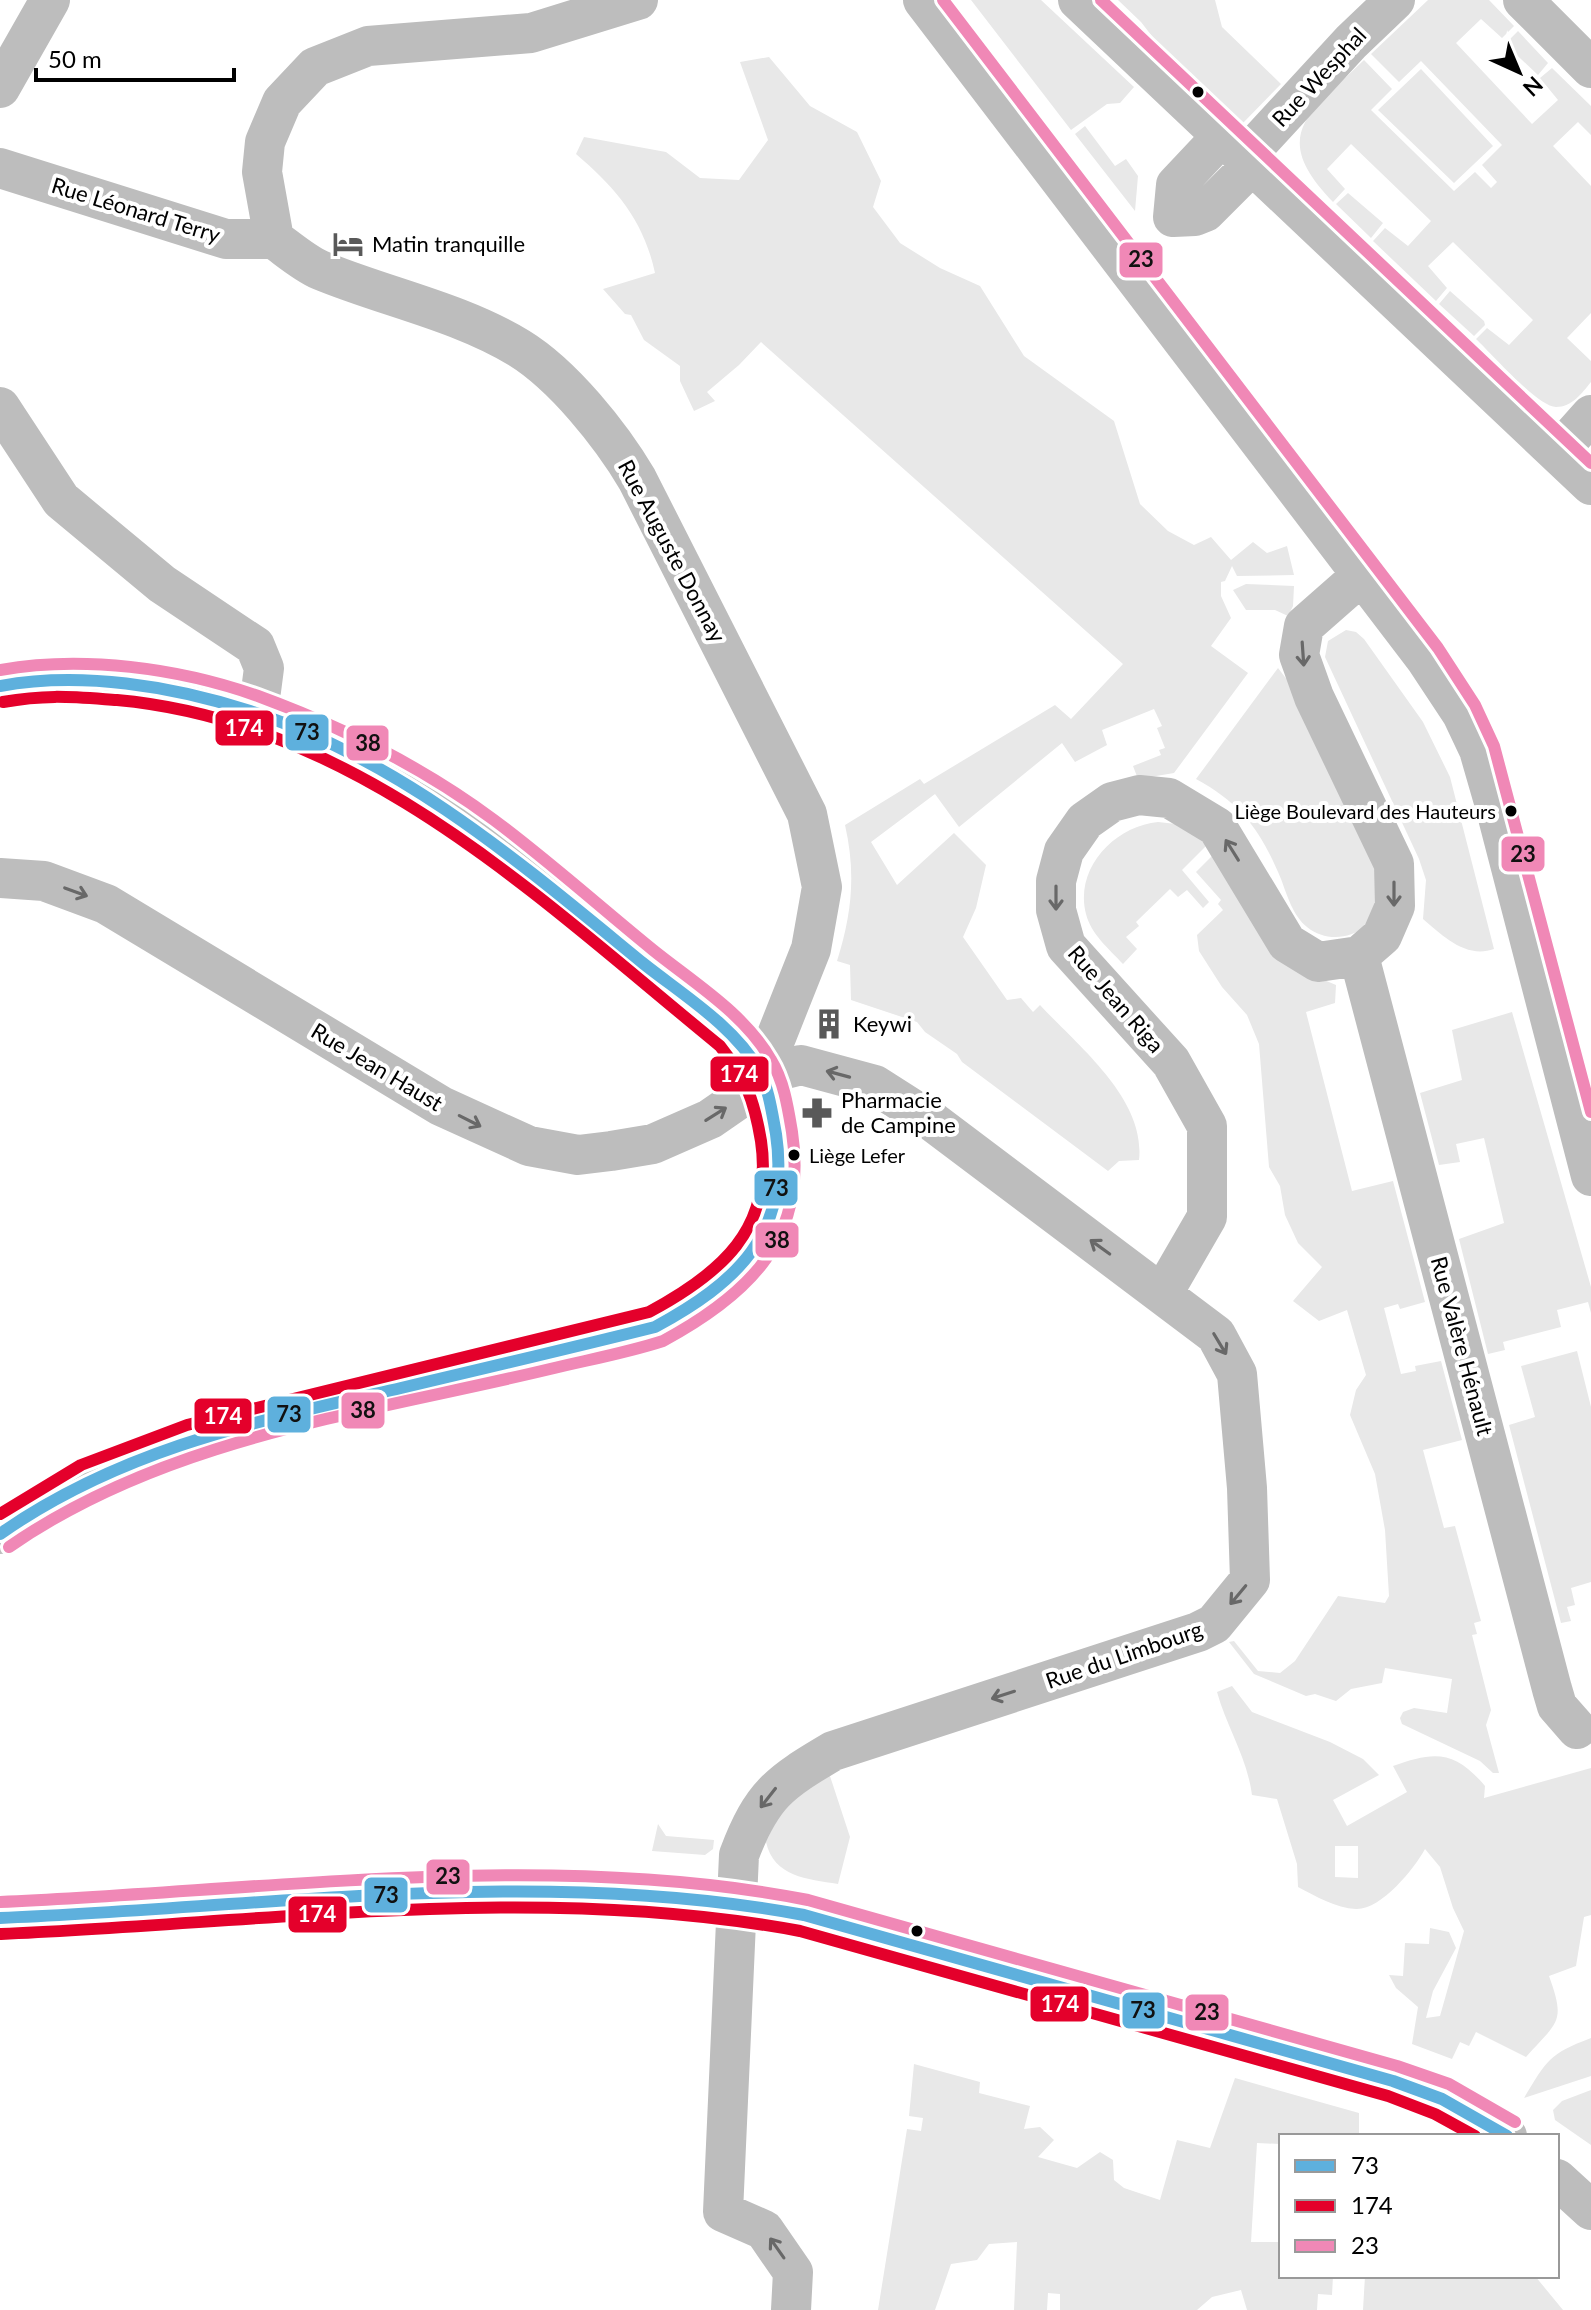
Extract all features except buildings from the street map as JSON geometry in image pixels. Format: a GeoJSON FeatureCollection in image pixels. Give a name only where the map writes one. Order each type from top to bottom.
{"type":"FeatureCollection","features":[{"type":"Feature","properties":{"kind":"street"},"geometry":{"type":"LineString","coordinates":[[0,88],[50,0]]}},
{"type":"Feature","properties":{"kind":"street"},"geometry":{"type":"LineString","coordinates":[[274,239],[262,172],[265,142],[282,102],[315,67],[368,46],[531,33],[638,0]]}},
{"type":"Feature","properties":{"kind":"street"},"geometry":{"type":"LineString","coordinates":[[923,0],[1441,682],[1479,750],[1591,1176]]}},
{"type":"Feature","properties":{"kind":"street"},"geometry":{"type":"LineString","coordinates":[[1078,0],[1591,485]]}},
{"type":"Feature","properties":{"kind":"street","name":"Rue Wesphal"},"geometry":{"type":"LineString","coordinates":[[1241,152],[1395,0]]}},
{"type":"Feature","properties":{"kind":"street"},"geometry":{"type":"LineString","coordinates":[[1523,0],[1591,68]]}},
{"type":"Feature","properties":{"kind":"street","name":"Rue Léonard Terry"},"geometry":{"type":"LineString","coordinates":[[0,168],[226,239],[274,239]]}},
{"type":"Feature","properties":{"kind":"street"},"geometry":{"type":"LineString","coordinates":[[1123,262],[1164,225]]}},
{"type":"Feature","properties":{"kind":"street","name":"Rue Auguste Donnay"},"geometry":{"type":"LineString","coordinates":[[274,239],[316,269],[450,316],[520,349],[572,394],[631,468],[807,814],[822,887],[811,949],[761,1075]]}},
{"type":"Feature","properties":{"kind":"street"},"geometry":{"type":"LineString","coordinates":[[0,407],[61,500],[162,584],[255,646],[264,668],[261,691],[251,711]]}},
{"type":"Feature","properties":{"kind":"street"},"geometry":{"type":"LineString","coordinates":[[1558,452],[1591,415]]}},
{"type":"Feature","properties":{"kind":"street"},"geometry":{"type":"LineString","coordinates":[[1359,956],[1382,936],[1395,906],[1394,864],[1314,697],[1299,655],[1304,626],[1362,575]]}},
{"type":"Feature","properties":{"kind":"street"},"geometry":{"type":"LineString","coordinates":[[0,686],[44,678],[158,688],[251,711],[370,762],[483,832],[724,1028],[761,1075],[781,1154],[776,1203],[768,1227],[748,1260],[722,1287],[690,1310],[655,1327],[308,1409],[130,1461],[32,1507],[0,1534]]}},
{"type":"Feature","properties":{"kind":"street","name":"Rue Jean Riga"},"geometry":{"type":"LineString","coordinates":[[1163,1293],[1207,1217],[1207,1126],[1171,1062],[1066,946],[1056,910],[1056,881],[1064,851],[1085,821],[1112,802],[1139,795],[1169,798],[1217,827],[1287,943],[1318,962],[1359,956]]}},
{"type":"Feature","properties":{"kind":"street","name":"Rue Jean Haust"},"geometry":{"type":"LineString","coordinates":[[0,878],[44,881],[106,904],[441,1106],[529,1146],[578,1155],[653,1144],[710,1119],[736,1101],[761,1075]]}},
{"type":"Feature","properties":{"kind":"street","name":"Rue Valère Hénault"},"geometry":{"type":"LineString","coordinates":[[1359,956],[1552,1689],[1557,1706],[1577,1729]]}},
{"type":"Feature","properties":{"kind":"street","name":"Rue du Limbourg"},"geometry":{"type":"LineString","coordinates":[[761,1075],[801,1065],[875,1085],[933,1122],[1216,1335],[1237,1374],[1247,1488],[1250,1580],[1214,1624],[1198,1632],[833,1751],[780,1783],[753,1818],[739,1855],[723,2212],[764,2230],[793,2272],[791,2310]]}},
{"type":"Feature","properties":{"kind":"street"},"geometry":{"type":"LineString","coordinates":[[0,1918],[291,1901],[576,1890],[689,1896],[739,1903],[804,1915],[1411,2087],[1442,2099],[1503,2134]]}},
{"type":"Feature","properties":{"kind":"street"},"geometry":{"type":"LineString","coordinates":[[1559,2164],[1591,2178]]}},
{"type":"Feature","properties":{"kind":"street"},"geometry":{"type":"LineString","coordinates":[[1559,2181],[1591,2210]]}},
{"type":"Feature","properties":{"kind":"shaded area"},"geometry":{"type":"Polygon","coordinates":[[[971,0],[1041,0],[1134,87],[1120,103],[1107,104],[1071,130],[971,0]]]}},
{"type":"Feature","properties":{"kind":"shaded area"},"geometry":{"type":"Polygon","coordinates":[[[1118,0],[1215,0],[1222,27],[1281,84],[1243,123],[1230,123],[1183,76],[1141,22],[1118,0]]]}},
{"type":"Feature","properties":{"kind":"shaded area"},"geometry":{"type":"Polygon","coordinates":[[[1428,0],[1489,0],[1514,26],[1502,38],[1481,19],[1456,43],[1532,124],[1558,100],[1540,78],[1552,68],[1591,106],[1591,135],[1578,122],[1553,146],[1591,186],[1591,313],[1567,338],[1591,361],[1591,382],[1567,405],[1556,407],[1538,398],[1476,339],[1487,328],[1509,345],[1533,320],[1453,242],[1428,266],[1447,288],[1436,301],[1373,241],[1385,228],[1408,246],[1431,221],[1351,144],[1327,169],[1345,189],[1333,202],[1313,179],[1303,158],[1300,141],[1304,125],[1313,110],[1364,60],[1392,89],[1371,110],[1454,191],[1475,172],[1491,188],[1497,182],[1482,165],[1502,145],[1421,61],[1399,82],[1371,54],[1428,0]]]}},
{"type":"Feature","properties":{"kind":"shaded area"},"geometry":{"type":"Polygon","coordinates":[[[1518,31],[1548,63],[1538,75],[1505,44],[1518,31]]]}},
{"type":"Feature","properties":{"kind":"shaded area"},"geometry":{"type":"Polygon","coordinates":[[[769,57],[810,106],[857,132],[881,181],[873,207],[900,243],[940,268],[980,286],[1024,356],[1114,421],[1140,504],[1168,531],[1194,545],[1211,537],[1231,560],[1253,542],[1267,553],[1287,546],[1294,575],[1237,576],[1232,566],[1225,581],[1221,582],[1221,596],[1231,618],[1211,646],[1248,673],[1174,773],[1138,779],[1133,766],[1161,755],[1159,750],[1165,748],[1157,728],[1162,726],[1154,709],[1102,730],[1107,745],[1075,762],[1062,743],[959,827],[935,794],[871,842],[897,885],[954,833],[986,865],[976,908],[963,937],[1007,1000],[1021,998],[1033,1012],[1040,1005],[1090,1056],[1121,1095],[1132,1116],[1138,1138],[1139,1160],[1119,1161],[1108,1171],[962,1062],[957,1054],[925,1032],[917,1022],[851,1000],[850,965],[837,961],[851,893],[845,825],[920,779],[924,784],[1055,705],[1071,719],[1123,664],[761,342],[707,392],[715,401],[694,411],[680,381],[680,366],[644,340],[631,315],[625,314],[603,289],[655,273],[636,221],[616,193],[576,154],[584,137],[666,152],[700,178],[739,180],[768,140],[740,62],[769,57]]]}},
{"type":"Feature","properties":{"kind":"shaded area"},"geometry":{"type":"Polygon","coordinates":[[[1421,69],[1493,146],[1454,183],[1378,110],[1421,69]]]}},
{"type":"Feature","properties":{"kind":"shaded area"},"geometry":{"type":"Polygon","coordinates":[[[1085,126],[1115,166],[1126,159],[1138,176],[1135,211],[1075,134],[1085,126]]]}},
{"type":"Feature","properties":{"kind":"shaded area"},"geometry":{"type":"Polygon","coordinates":[[[1348,193],[1383,223],[1371,238],[1336,204],[1348,193]]]}},
{"type":"Feature","properties":{"kind":"shaded area"},"geometry":{"type":"Polygon","coordinates":[[[1450,291],[1484,321],[1485,325],[1474,336],[1439,304],[1450,291]]]}},
{"type":"Feature","properties":{"kind":"shaded area"},"geometry":{"type":"Polygon","coordinates":[[[1246,584],[1294,586],[1293,606],[1288,616],[1275,610],[1246,610],[1233,590],[1246,584]]]}},
{"type":"Feature","properties":{"kind":"shaded area"},"geometry":{"type":"Polygon","coordinates":[[[1346,630],[1356,632],[1364,639],[1423,722],[1450,777],[1494,949],[1474,951],[1465,948],[1447,939],[1423,919],[1426,880],[1419,859],[1325,657],[1328,641],[1346,630]]]}},
{"type":"Feature","properties":{"kind":"shaded area"},"geometry":{"type":"Polygon","coordinates":[[[1278,668],[1298,694],[1377,867],[1382,890],[1378,910],[1372,920],[1353,934],[1329,937],[1307,927],[1291,905],[1266,847],[1248,820],[1226,798],[1196,779],[1278,668]]]}},
{"type":"Feature","properties":{"kind":"shaded area"},"geometry":{"type":"Polygon","coordinates":[[[1158,822],[1176,824],[1211,841],[1182,870],[1209,902],[1203,908],[1187,890],[1178,897],[1170,889],[1136,922],[1139,926],[1126,937],[1137,949],[1123,964],[1101,941],[1088,921],[1084,897],[1086,881],[1101,852],[1113,841],[1142,825],[1158,822]]]}},
{"type":"Feature","properties":{"kind":"shaded area"},"geometry":{"type":"Polygon","coordinates":[[[1217,851],[1317,977],[1336,985],[1335,1003],[1306,1012],[1352,1191],[1393,1181],[1425,1302],[1400,1309],[1398,1304],[1384,1308],[1401,1374],[1416,1371],[1415,1366],[1441,1361],[1462,1440],[1423,1450],[1444,1528],[1455,1526],[1481,1621],[1474,1623],[1477,1634],[1472,1635],[1491,1710],[1486,1725],[1499,1773],[1493,1773],[1480,1761],[1402,1724],[1400,1718],[1403,1712],[1414,1708],[1447,1713],[1452,1679],[1385,1668],[1382,1683],[1351,1689],[1336,1701],[1315,1694],[1306,1696],[1254,1674],[1229,1642],[1234,1641],[1258,1671],[1280,1673],[1295,1661],[1338,1596],[1385,1603],[1389,1596],[1385,1530],[1375,1474],[1350,1415],[1356,1390],[1366,1375],[1347,1310],[1319,1321],[1293,1301],[1322,1267],[1298,1243],[1285,1215],[1280,1186],[1269,1167],[1259,1044],[1247,1015],[1222,987],[1199,951],[1197,935],[1223,910],[1218,904],[1221,900],[1196,872],[1217,851]]]}},
{"type":"Feature","properties":{"kind":"shaded area"},"geometry":{"type":"Polygon","coordinates":[[[1512,1012],[1591,1287],[1591,1313],[1588,1302],[1557,1310],[1561,1327],[1503,1342],[1505,1350],[1488,1354],[1459,1239],[1504,1223],[1484,1138],[1456,1144],[1460,1162],[1439,1165],[1420,1093],[1462,1080],[1452,1030],[1512,1012]]]}},
{"type":"Feature","properties":{"kind":"shaded area"},"geometry":{"type":"Polygon","coordinates":[[[1577,1351],[1591,1407],[1591,1582],[1571,1588],[1575,1605],[1567,1607],[1571,1621],[1561,1623],[1509,1425],[1535,1417],[1521,1366],[1577,1351]]]}},
{"type":"Feature","properties":{"kind":"shaded area"},"geometry":{"type":"Polygon","coordinates":[[[1232,1686],[1252,1712],[1330,1742],[1363,1759],[1379,1775],[1333,1800],[1347,1826],[1407,1792],[1393,1766],[1420,1758],[1443,1757],[1464,1766],[1485,1786],[1484,1798],[1591,1768],[1591,1915],[1584,1917],[1576,1966],[1549,1976],[1557,2003],[1556,2021],[1526,2057],[1476,2032],[1469,2046],[1460,2042],[1452,2059],[1412,2044],[1418,2007],[1396,1988],[1389,1975],[1403,1976],[1405,1943],[1429,1944],[1430,1928],[1449,1932],[1456,1948],[1433,1991],[1426,2018],[1440,2016],[1464,1931],[1440,1867],[1425,1849],[1405,1877],[1386,1896],[1366,1908],[1333,1904],[1298,1887],[1297,1864],[1277,1799],[1252,1795],[1246,1768],[1217,1692],[1232,1686]],[[1335,1846],[1335,1877],[1358,1878],[1358,1846],[1335,1846]]]}},
{"type":"Feature","properties":{"kind":"shaded area"},"geometry":{"type":"Polygon","coordinates":[[[828,1770],[850,1837],[838,1884],[804,1878],[784,1869],[770,1854],[766,1842],[782,1809],[828,1770]]]}},
{"type":"Feature","properties":{"kind":"shaded area"},"geometry":{"type":"Polygon","coordinates":[[[658,1824],[666,1836],[714,1840],[713,1849],[705,1855],[652,1851],[658,1824]]]}},
{"type":"Feature","properties":{"kind":"shaded area"},"geometry":{"type":"Polygon","coordinates":[[[1591,2038],[1591,2076],[1524,2098],[1550,2060],[1591,2038]]]}},
{"type":"Feature","properties":{"kind":"shaded area"},"geometry":{"type":"Polygon","coordinates":[[[914,2064],[980,2082],[979,2093],[1030,2106],[1024,2129],[1040,2127],[1054,2140],[1038,2157],[1077,2168],[1100,2152],[1113,2160],[1114,2180],[1124,2188],[1160,2200],[1177,2140],[1210,2148],[1235,2078],[1359,2113],[1359,2134],[1279,2134],[1279,2144],[1257,2143],[1251,2242],[1279,2242],[1279,2278],[1333,2278],[1332,2295],[1318,2294],[1317,2310],[1247,2310],[1241,2290],[1212,2297],[1197,2310],[1060,2310],[1060,2294],[1048,2293],[1047,2310],[1014,2310],[1017,2242],[989,2244],[977,2260],[951,2264],[935,2310],[878,2310],[907,2129],[921,2131],[923,2118],[909,2116],[914,2064]]]}},
{"type":"Feature","properties":{"kind":"shaded area"},"geometry":{"type":"Polygon","coordinates":[[[1591,2090],[1591,2145],[1555,2120],[1553,2110],[1562,2101],[1591,2090]]]}},
{"type":"Feature","properties":{"kind":"shaded area"},"geometry":{"type":"Polygon","coordinates":[[[1365,2278],[1537,2278],[1563,2310],[1363,2310],[1365,2278]]]}},
{"type":"Feature","properties":{"kind":"transit line","name":"23"},"geometry":{"type":"LineString","coordinates":[[943,0],[1438,648],[1475,705],[1494,746],[1591,1112]]}},
{"type":"Feature","properties":{"kind":"transit line","name":"23"},"geometry":{"type":"LineString","coordinates":[[1101,0],[1591,463]]}},
{"type":"Feature","properties":{"kind":"transit line","name":"38"},"geometry":{"type":"LineString","coordinates":[[0,670],[97,664],[163,672],[228,686],[320,721],[439,783],[535,852],[718,1000],[747,1028],[771,1060],[782,1086],[792,1132],[795,1169],[791,1203],[781,1232],[766,1259],[722,1303],[663,1341],[270,1433],[201,1454],[134,1479],[70,1510],[9,1547]]}},
{"type":"Feature","properties":{"kind":"transit line","name":"73"},"geometry":{"type":"LineString","coordinates":[[0,686],[62,680],[94,681],[189,694],[250,711],[306,732],[410,786],[506,853],[707,1012],[736,1039],[759,1070],[765,1085],[776,1134],[778,1169],[775,1200],[766,1227],[752,1252],[710,1292],[655,1327],[295,1413],[193,1441],[94,1480],[47,1504],[0,1534]]}},
{"type":"Feature","properties":{"kind":"transit line","name":"174"},"geometry":{"type":"LineString","coordinates":[[0,1514],[81,1465],[187,1425],[649,1312],[698,1282],[736,1245],[750,1224],[759,1200],[763,1172],[761,1141],[752,1101],[743,1079],[720,1046],[584,933],[442,826],[367,781],[288,743],[205,715],[87,698],[47,697],[3,702]]}},
{"type":"Feature","properties":{"kind":"transit line","name":"23"},"geometry":{"type":"LineString","coordinates":[[0,1902],[303,1883],[508,1875],[610,1877],[710,1885],[808,1900],[1397,2066],[1449,2084],[1515,2122]]}},
{"type":"Feature","properties":{"kind":"transit line","name":"73"},"geometry":{"type":"LineString","coordinates":[[0,1918],[302,1899],[504,1892],[604,1893],[705,1901],[804,1915],[1393,2081],[1442,2099],[1503,2134]]}},
{"type":"Feature","properties":{"kind":"transit line","name":"174"},"geometry":{"type":"LineString","coordinates":[[1,1934],[401,1910],[602,1909],[701,1917],[800,1931],[1388,2096],[1435,2114],[1471,2134]]}},
{"type":"Feature","properties":{"kind":"place","name":"Matin tranquille"},"geometry":{"type":"Point","coordinates":[348,244]}},
{"type":"Feature","properties":{"kind":"place","name":"Liège Boulevard des Hauteurs"},"geometry":{"type":"Point","coordinates":[1511,811]}},
{"type":"Feature","properties":{"kind":"place","name":"Keywi"},"geometry":{"type":"Point","coordinates":[829,1024]}},
{"type":"Feature","properties":{"kind":"place","name":"Pharmacie de Campine"},"geometry":{"type":"Point","coordinates":[817,1113]}},
{"type":"Feature","properties":{"kind":"place","name":"Liège Lefer"},"geometry":{"type":"Point","coordinates":[794,1155]}}]}
